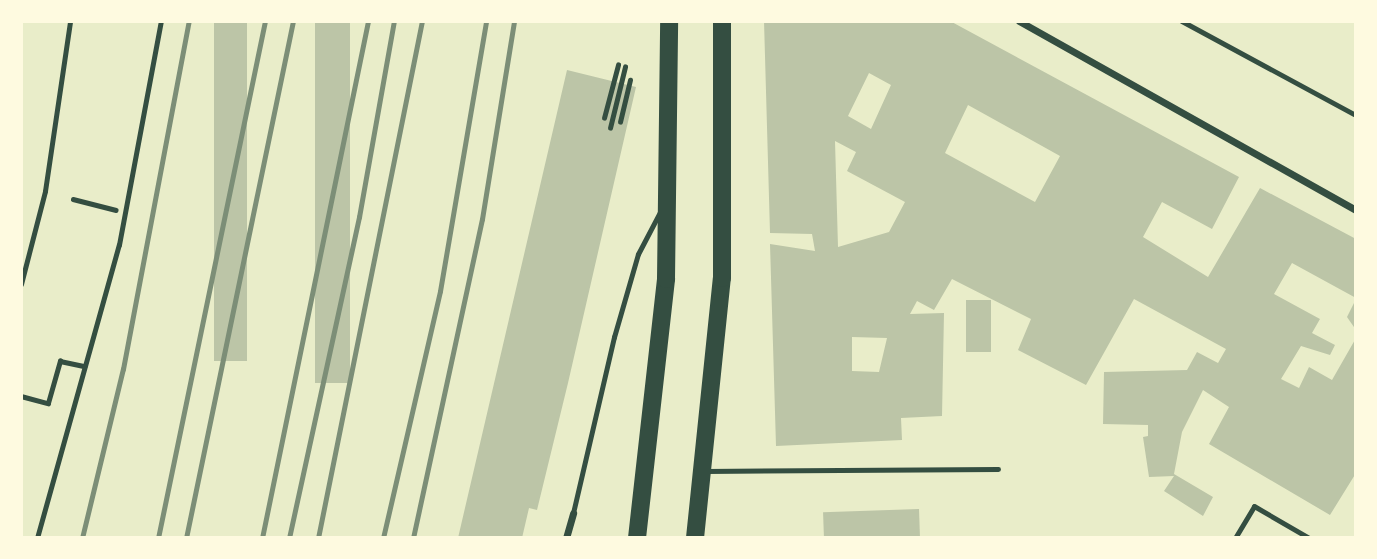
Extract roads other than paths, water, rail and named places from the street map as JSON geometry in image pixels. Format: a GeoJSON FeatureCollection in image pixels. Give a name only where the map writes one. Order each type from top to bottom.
{"type":"FeatureCollection","features":[{"type":"Feature","properties":{"kind":"main road"},"geometry":{"type":"LineString","coordinates":[[637,538],[656,396],[668,197],[668,21]]}},
{"type":"Feature","properties":{"kind":"main road"},"geometry":{"type":"LineString","coordinates":[[695,538],[722,278],[722,21]]}},
{"type":"Feature","properties":{"kind":"street"},"geometry":{"type":"LineString","coordinates":[[1019,21],[1356,210]]}},
{"type":"Feature","properties":{"kind":"street"},"geometry":{"type":"LineString","coordinates":[[566,538],[573,513]]}},
{"type":"Feature","properties":{"kind":"lane"},"geometry":{"type":"LineString","coordinates":[[21,284],[45,191],[70,21]]}},
{"type":"Feature","properties":{"kind":"lane"},"geometry":{"type":"LineString","coordinates":[[573,513],[638,254],[668,197]]}},
{"type":"Feature","properties":{"kind":"lane"},"geometry":{"type":"LineString","coordinates":[[703,471],[998,469]]}},
{"type":"Feature","properties":{"kind":"lane"},"geometry":{"type":"LineString","coordinates":[[1234,538],[1254,506],[1309,538]]}},
{"type":"Feature","properties":{"kind":"railway"},"geometry":{"type":"LineString","coordinates":[[82,538],[123,369],[189,21]]}},
{"type":"Feature","properties":{"kind":"railway"},"geometry":{"type":"LineString","coordinates":[[158,538],[265,21]]}},
{"type":"Feature","properties":{"kind":"railway"},"geometry":{"type":"LineString","coordinates":[[186,538],[293,21]]}},
{"type":"Feature","properties":{"kind":"railway"},"geometry":{"type":"LineString","coordinates":[[262,538],[368,21]]}},
{"type":"Feature","properties":{"kind":"railway"},"geometry":{"type":"LineString","coordinates":[[289,538],[359,217],[394,21]]}},
{"type":"Feature","properties":{"kind":"railway"},"geometry":{"type":"LineString","coordinates":[[318,538],[422,21]]}},
{"type":"Feature","properties":{"kind":"railway"},"geometry":{"type":"LineString","coordinates":[[383,538],[440,291],[486,21]]}},
{"type":"Feature","properties":{"kind":"railway"},"geometry":{"type":"LineString","coordinates":[[413,538],[482,219],[514,21]]}}]}
